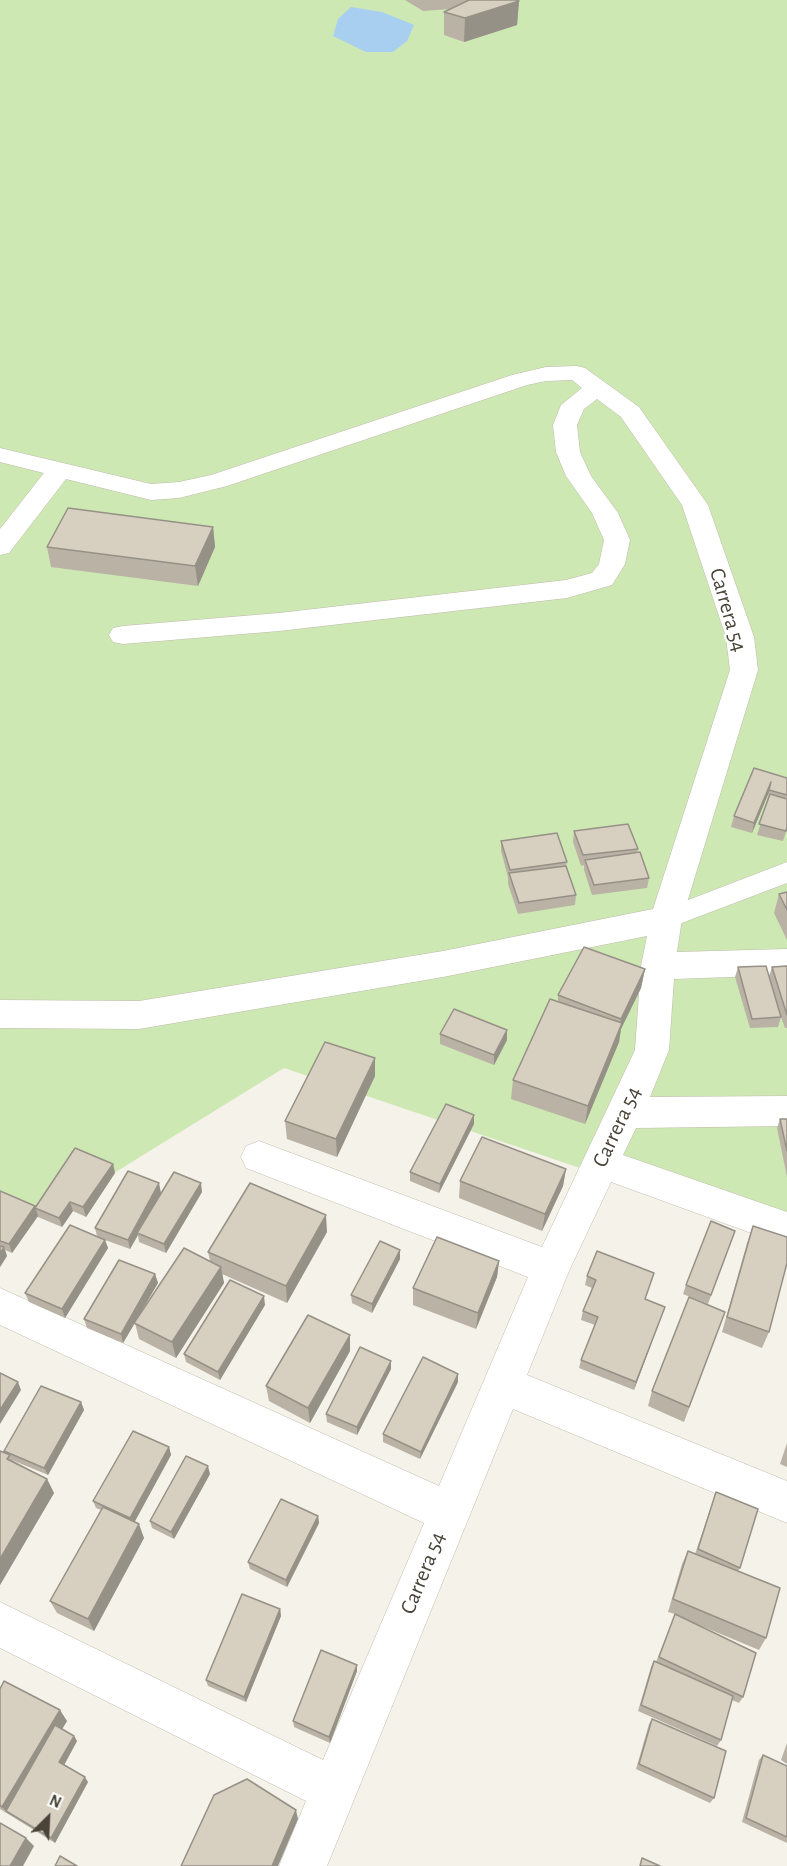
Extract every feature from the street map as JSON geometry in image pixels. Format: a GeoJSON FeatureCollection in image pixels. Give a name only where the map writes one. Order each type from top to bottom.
{"type":"FeatureCollection","features":[{"type":"Feature","properties":{"kind":"street","name":"Carrera 54"},"geometry":{"type":"LineString","coordinates":[[0,455],[151,492],[179,490],[218,481],[537,376],[577,373],[630,412],[695,505],[740,637],[744,669],[666,919],[658,966],[652,1050],[625,1113],[551,1268],[303,1866]]}},
{"type":"Feature","properties":{"kind":"street"},"geometry":{"type":"LineString","coordinates":[[123,635],[279,622],[567,589],[602,579],[612,564],[617,540],[605,513],[579,476],[568,452],[565,425],[573,405],[598,388]]}},
{"type":"Feature","properties":{"kind":"street"},"geometry":{"type":"LineString","coordinates":[[0,547],[59,471]]}},
{"type":"Feature","properties":{"kind":"street"},"geometry":{"type":"LineString","coordinates":[[0,1014],[139,1015],[443,964],[666,919]]}},
{"type":"Feature","properties":{"kind":"street"},"geometry":{"type":"LineString","coordinates":[[658,966],[787,962]]}},
{"type":"Feature","properties":{"kind":"street"},"geometry":{"type":"LineString","coordinates":[[625,1113],[787,1111]]}},
{"type":"Feature","properties":{"kind":"street"},"geometry":{"type":"LineString","coordinates":[[259,1157],[551,1268]]}},
{"type":"Feature","properties":{"kind":"street"},"geometry":{"type":"LineString","coordinates":[[601,1163],[787,1229]]}},
{"type":"Feature","properties":{"kind":"street"},"geometry":{"type":"LineString","coordinates":[[0,1306],[448,1512]]}},
{"type":"Feature","properties":{"kind":"street"},"geometry":{"type":"LineString","coordinates":[[504,1385],[787,1502]]}},
{"type":"Feature","properties":{"kind":"street"},"geometry":{"type":"LineString","coordinates":[[0,1624],[333,1790]]}},
{"type":"Feature","properties":{"kind":"lane"},"geometry":{"type":"LineString","coordinates":[[666,919],[787,872]]}},
{"type":"Feature","properties":{"kind":"green space"},"geometry":{"type":"Polygon","coordinates":[[[0,0],[787,0],[787,1238],[284,1068],[51,1212],[0,1212],[0,0]]]}},
{"type":"Feature","properties":{"kind":"water"},"geometry":{"type":"Polygon","coordinates":[[[351,7],[382,12],[414,25],[407,41],[393,52],[366,52],[333,36],[338,19],[351,7]]]}},
{"type":"Feature","properties":{"kind":"building"},"geometry":{"type":"Polygon","coordinates":[[[469,0],[519,1],[465,18],[444,12],[469,0]]]}},
{"type":"Feature","properties":{"kind":"building"},"geometry":{"type":"Polygon","coordinates":[[[68,508],[213,527],[195,566],[47,547],[68,508]]]}},
{"type":"Feature","properties":{"kind":"building"},"geometry":{"type":"Polygon","coordinates":[[[754,768],[787,778],[787,795],[769,790],[771,782],[754,823],[734,816],[754,768]]]}},
{"type":"Feature","properties":{"kind":"building"},"geometry":{"type":"Polygon","coordinates":[[[770,794],[787,799],[786,831],[759,824],[770,794]]]}},
{"type":"Feature","properties":{"kind":"building"},"geometry":{"type":"Polygon","coordinates":[[[628,824],[638,849],[583,855],[574,831],[628,824]]]}},
{"type":"Feature","properties":{"kind":"building"},"geometry":{"type":"Polygon","coordinates":[[[557,833],[567,862],[510,870],[501,841],[557,833]]]}},
{"type":"Feature","properties":{"kind":"building"},"geometry":{"type":"Polygon","coordinates":[[[640,852],[649,878],[594,885],[585,860],[640,852]]]}},
{"type":"Feature","properties":{"kind":"building"},"geometry":{"type":"Polygon","coordinates":[[[566,866],[576,895],[519,903],[509,873],[566,866]]]}},
{"type":"Feature","properties":{"kind":"building"},"geometry":{"type":"Polygon","coordinates":[[[787,892],[787,910],[779,894],[787,892]]]}},
{"type":"Feature","properties":{"kind":"building"},"geometry":{"type":"Polygon","coordinates":[[[584,947],[645,969],[621,1019],[558,995],[584,947]]]}},
{"type":"Feature","properties":{"kind":"building"},"geometry":{"type":"Polygon","coordinates":[[[766,966],[781,1017],[752,1019],[738,967],[766,966]]]}},
{"type":"Feature","properties":{"kind":"building"},"geometry":{"type":"Polygon","coordinates":[[[787,966],[787,1015],[772,967],[787,966]]]}},
{"type":"Feature","properties":{"kind":"building"},"geometry":{"type":"Polygon","coordinates":[[[550,999],[622,1023],[588,1106],[513,1080],[550,999]]]}},
{"type":"Feature","properties":{"kind":"building"},"geometry":{"type":"Polygon","coordinates":[[[454,1009],[507,1030],[494,1055],[440,1034],[454,1009]]]}},
{"type":"Feature","properties":{"kind":"building"},"geometry":{"type":"Polygon","coordinates":[[[325,1042],[375,1058],[336,1139],[285,1121],[325,1042]]]}},
{"type":"Feature","properties":{"kind":"building"},"geometry":{"type":"Polygon","coordinates":[[[446,1104],[474,1115],[440,1184],[410,1172],[446,1104]]]}},
{"type":"Feature","properties":{"kind":"building"},"geometry":{"type":"Polygon","coordinates":[[[780,1119],[787,1119],[787,1151],[780,1119]]]}},
{"type":"Feature","properties":{"kind":"building"},"geometry":{"type":"Polygon","coordinates":[[[482,1137],[566,1169],[545,1214],[460,1181],[482,1137]]]}},
{"type":"Feature","properties":{"kind":"building"},"geometry":{"type":"Polygon","coordinates":[[[75,1148],[113,1164],[83,1207],[70,1202],[59,1218],[35,1208],[75,1148]]]}},
{"type":"Feature","properties":{"kind":"building"},"geometry":{"type":"Polygon","coordinates":[[[128,1171],[159,1183],[128,1240],[95,1228],[128,1171]]]}},
{"type":"Feature","properties":{"kind":"building"},"geometry":{"type":"Polygon","coordinates":[[[174,1172],[201,1183],[164,1244],[137,1233],[174,1172]]]}},
{"type":"Feature","properties":{"kind":"building"},"geometry":{"type":"Polygon","coordinates":[[[250,1183],[326,1215],[286,1286],[208,1252],[250,1183]]]}},
{"type":"Feature","properties":{"kind":"building"},"geometry":{"type":"Polygon","coordinates":[[[0,1191],[35,1206],[9,1244],[0,1241],[0,1191]]]}},
{"type":"Feature","properties":{"kind":"building"},"geometry":{"type":"Polygon","coordinates":[[[711,1221],[735,1231],[711,1295],[686,1285],[711,1221]]]}},
{"type":"Feature","properties":{"kind":"building"},"geometry":{"type":"Polygon","coordinates":[[[70,1225],[105,1240],[62,1309],[25,1293],[70,1225]]]}},
{"type":"Feature","properties":{"kind":"building"},"geometry":{"type":"Polygon","coordinates":[[[753,1226],[787,1237],[787,1263],[769,1332],[727,1317],[753,1226]]]}},
{"type":"Feature","properties":{"kind":"building"},"geometry":{"type":"Polygon","coordinates":[[[437,1237],[499,1261],[478,1313],[413,1288],[437,1237]]]}},
{"type":"Feature","properties":{"kind":"building"},"geometry":{"type":"Polygon","coordinates":[[[380,1241],[400,1250],[372,1304],[351,1295],[380,1241]]]}},
{"type":"Feature","properties":{"kind":"building"},"geometry":{"type":"Polygon","coordinates":[[[184,1248],[221,1267],[172,1342],[134,1323],[184,1248]]]}},
{"type":"Feature","properties":{"kind":"building"},"geometry":{"type":"Polygon","coordinates":[[[597,1251],[654,1273],[645,1299],[665,1307],[636,1382],[581,1360],[598,1317],[583,1311],[596,1280],[587,1276],[597,1251]]]}},
{"type":"Feature","properties":{"kind":"building"},"geometry":{"type":"Polygon","coordinates":[[[119,1260],[155,1274],[121,1334],[84,1319],[119,1260]]]}},
{"type":"Feature","properties":{"kind":"building"},"geometry":{"type":"Polygon","coordinates":[[[230,1280],[264,1296],[218,1372],[184,1354],[230,1280]]]}},
{"type":"Feature","properties":{"kind":"building"},"geometry":{"type":"Polygon","coordinates":[[[689,1297],[725,1312],[689,1407],[652,1391],[689,1297]]]}},
{"type":"Feature","properties":{"kind":"building"},"geometry":{"type":"Polygon","coordinates":[[[308,1315],[350,1335],[308,1408],[266,1386],[308,1315]]]}},
{"type":"Feature","properties":{"kind":"building"},"geometry":{"type":"Polygon","coordinates":[[[360,1347],[391,1361],[357,1427],[326,1414],[360,1347]]]}},
{"type":"Feature","properties":{"kind":"building"},"geometry":{"type":"Polygon","coordinates":[[[423,1357],[458,1374],[421,1452],[383,1434],[423,1357]]]}},
{"type":"Feature","properties":{"kind":"building"},"geometry":{"type":"Polygon","coordinates":[[[0,1373],[18,1382],[0,1410],[0,1373]]]}},
{"type":"Feature","properties":{"kind":"building"},"geometry":{"type":"Polygon","coordinates":[[[41,1386],[81,1402],[44,1468],[4,1451],[41,1386]]]}},
{"type":"Feature","properties":{"kind":"building"},"geometry":{"type":"Polygon","coordinates":[[[133,1431],[169,1447],[130,1518],[93,1501],[133,1431]]]}},
{"type":"Feature","properties":{"kind":"building"},"geometry":{"type":"Polygon","coordinates":[[[0,1451],[10,1455],[7,1459],[47,1479],[0,1559],[0,1451]]]}},
{"type":"Feature","properties":{"kind":"building"},"geometry":{"type":"Polygon","coordinates":[[[186,1456],[208,1466],[171,1532],[150,1521],[186,1456]]]}},
{"type":"Feature","properties":{"kind":"building"},"geometry":{"type":"Polygon","coordinates":[[[716,1492],[758,1509],[740,1568],[698,1549],[716,1492]]]}},
{"type":"Feature","properties":{"kind":"building"},"geometry":{"type":"Polygon","coordinates":[[[281,1499],[318,1516],[286,1580],[248,1562],[281,1499]]]}},
{"type":"Feature","properties":{"kind":"building"},"geometry":{"type":"Polygon","coordinates":[[[103,1507],[139,1524],[88,1619],[50,1601],[103,1507]]]}},
{"type":"Feature","properties":{"kind":"building"},"geometry":{"type":"Polygon","coordinates":[[[688,1551],[780,1588],[766,1638],[673,1599],[688,1551]]]}},
{"type":"Feature","properties":{"kind":"building"},"geometry":{"type":"Polygon","coordinates":[[[242,1594],[280,1609],[244,1697],[206,1680],[242,1594]]]}},
{"type":"Feature","properties":{"kind":"building"},"geometry":{"type":"Polygon","coordinates":[[[675,1614],[756,1653],[743,1697],[659,1657],[675,1614]]]}},
{"type":"Feature","properties":{"kind":"building"},"geometry":{"type":"Polygon","coordinates":[[[321,1650],[357,1665],[329,1737],[293,1721],[321,1650]]]}},
{"type":"Feature","properties":{"kind":"building"},"geometry":{"type":"Polygon","coordinates":[[[654,1661],[733,1696],[721,1740],[641,1705],[654,1661]]]}},
{"type":"Feature","properties":{"kind":"building"},"geometry":{"type":"Polygon","coordinates":[[[4,1681],[60,1710],[2,1807],[0,1805],[0,1689],[4,1681]]]}},
{"type":"Feature","properties":{"kind":"building"},"geometry":{"type":"Polygon","coordinates":[[[652,1719],[726,1751],[714,1798],[639,1764],[652,1719]]]}},
{"type":"Feature","properties":{"kind":"building"},"geometry":{"type":"Polygon","coordinates":[[[55,1725],[74,1736],[59,1762],[85,1777],[51,1838],[6,1811],[55,1725]]]}},
{"type":"Feature","properties":{"kind":"building"},"geometry":{"type":"Polygon","coordinates":[[[763,1755],[787,1766],[787,1837],[746,1818],[763,1755]]]}},
{"type":"Feature","properties":{"kind":"building"},"geometry":{"type":"Polygon","coordinates":[[[247,1779],[296,1810],[272,1866],[181,1866],[214,1795],[247,1779]]]}},
{"type":"Feature","properties":{"kind":"building"},"geometry":{"type":"Polygon","coordinates":[[[0,1823],[26,1838],[10,1866],[0,1866],[0,1823]]]}},
{"type":"Feature","properties":{"kind":"building"},"geometry":{"type":"Polygon","coordinates":[[[60,1856],[77,1866],[55,1866],[60,1856]]]}},
{"type":"Feature","properties":{"kind":"building"},"geometry":{"type":"Polygon","coordinates":[[[642,1858],[660,1866],[640,1866],[642,1858]]]}}]}
